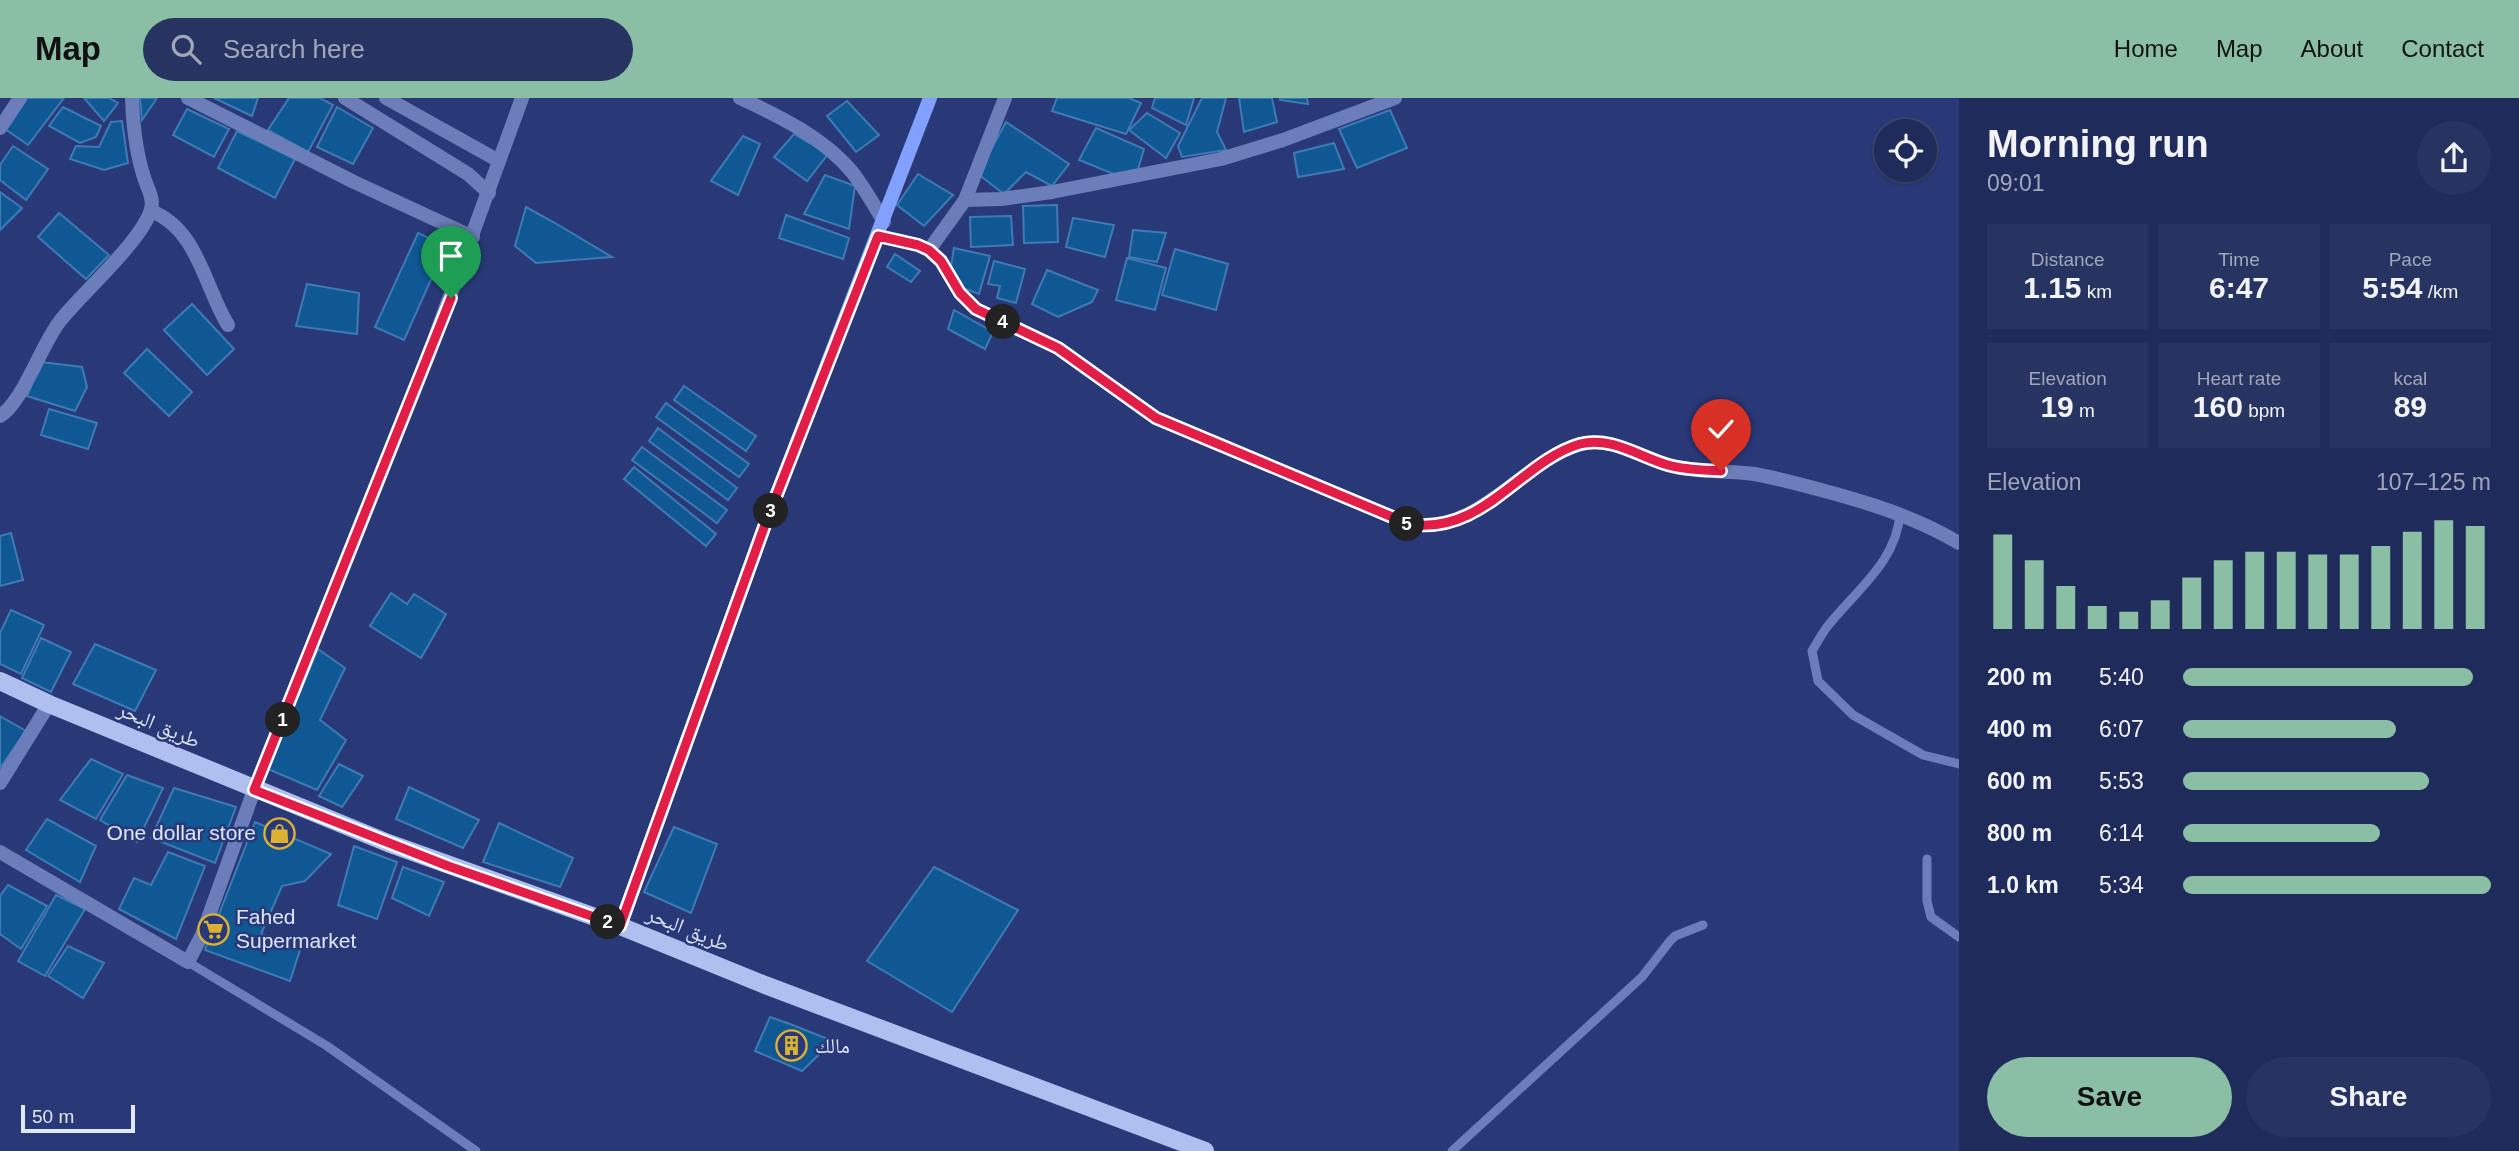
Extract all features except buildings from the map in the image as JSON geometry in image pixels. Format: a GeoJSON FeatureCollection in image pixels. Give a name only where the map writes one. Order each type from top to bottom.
{"type":"FeatureCollection","features":[{"type":"Feature","properties":{"kind":"main road","name":"طريق البحر"},"geometry":{"type":"LineString","coordinates":[[0,681],[254,790],[436,861],[620,926],[765,985],[1205,1151]]}},
{"type":"Feature","properties":{"kind":"street"},"geometry":{"type":"LineString","coordinates":[[0,128],[20,98]]}},
{"type":"Feature","properties":{"kind":"street"},"geometry":{"type":"LineString","coordinates":[[0,416],[12,405],[58,324],[118,256],[151,211],[151,198],[138,157],[132,98]]}},
{"type":"Feature","properties":{"kind":"street"},"geometry":{"type":"LineString","coordinates":[[187,98],[354,182],[473,237]]}},
{"type":"Feature","properties":{"kind":"street"},"geometry":{"type":"LineString","coordinates":[[345,98],[468,174],[489,193]]}},
{"type":"Feature","properties":{"kind":"street"},"geometry":{"type":"LineString","coordinates":[[386,98],[499,162]]}},
{"type":"Feature","properties":{"kind":"street"},"geometry":{"type":"LineString","coordinates":[[0,852],[188,962],[202,935],[254,790],[408,408],[522,98]]}},
{"type":"Feature","properties":{"kind":"street"},"geometry":{"type":"LineString","coordinates":[[740,98],[786,121],[824,145],[841,160],[861,185],[881,229],[929,250],[941,261],[960,293],[976,309],[1058,348],[1156,418],[1409,524],[1429,526],[1464,516],[1498,498],[1564,451],[1591,442],[1616,446],[1669,465],[1763,475],[1866,502],[1900,513],[1959,543]]}},
{"type":"Feature","properties":{"kind":"street"},"geometry":{"type":"LineString","coordinates":[[620,926],[753,557],[930,98]]}},
{"type":"Feature","properties":{"kind":"street"},"geometry":{"type":"LineString","coordinates":[[929,250],[965,200],[1005,98]]}},
{"type":"Feature","properties":{"kind":"street"},"geometry":{"type":"LineString","coordinates":[[965,200],[1002,199],[1052,192],[1221,159],[1395,98]]}},
{"type":"Feature","properties":{"kind":"street"},"geometry":{"type":"LineString","coordinates":[[151,211],[164,216],[181,231],[228,325]]}},
{"type":"Feature","properties":{"kind":"street"},"geometry":{"type":"LineString","coordinates":[[0,783],[49,704]]}},
{"type":"Feature","properties":{"kind":"lane"},"geometry":{"type":"LineString","coordinates":[[1900,513],[1899,531],[1885,561],[1825,629],[1812,651],[1818,681],[1853,715],[1923,755],[1959,764]]}},
{"type":"Feature","properties":{"kind":"lane"},"geometry":{"type":"LineString","coordinates":[[1927,859],[1927,901],[1931,917],[1959,937]]}},
{"type":"Feature","properties":{"kind":"lane"},"geometry":{"type":"LineString","coordinates":[[1452,1151],[1642,976],[1670,940],[1703,925]]}},
{"type":"Feature","properties":{"kind":"lane"},"geometry":{"type":"LineString","coordinates":[[188,962],[327,1046],[476,1151]]}},
{"type":"Feature","properties":{"kind":"place","name":"One dollar store"},"geometry":{"type":"Point","coordinates":[279,833]}},
{"type":"Feature","properties":{"kind":"place","name":"Fahed Supermarket"},"geometry":{"type":"Point","coordinates":[213,929]}},
{"type":"Feature","properties":{"kind":"place","name":"مالك"},"geometry":{"type":"Point","coordinates":[792,1046]}},
{"type":"Feature","properties":{"kind":"route"},"geometry":{"type":"LineString","coordinates":[[451,298],[254,790],[448,866],[620,926],[766,522],[878,236],[929,250],[941,261],[960,293],[976,309],[1058,348],[1169,426],[1409,524],[1429,526],[1464,516],[1504,494],[1549,460],[1579,444],[1604,443],[1669,465],[1721,471]]}}]}
